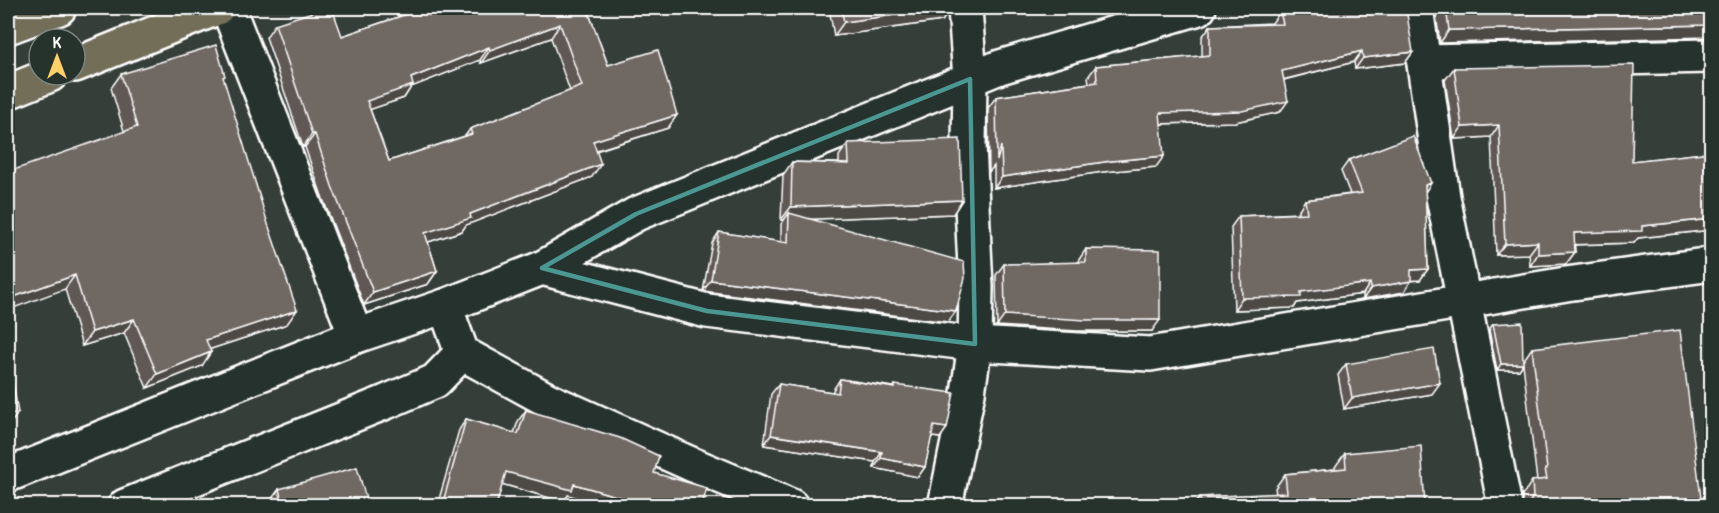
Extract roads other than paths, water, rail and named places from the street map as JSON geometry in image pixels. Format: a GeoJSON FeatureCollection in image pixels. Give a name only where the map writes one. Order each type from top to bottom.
{"type":"FeatureCollection","features":[{"type":"Feature","properties":{"kind":"main road"},"geometry":{"type":"LineString","coordinates":[[8,27],[59,8]]}},
{"type":"Feature","properties":{"kind":"main road"},"geometry":{"type":"LineString","coordinates":[[87,60],[217,8]]}},
{"type":"Feature","properties":{"kind":"main road"},"geometry":{"type":"LineString","coordinates":[[8,92],[27,84]]}},
{"type":"Feature","properties":{"kind":"street"},"geometry":{"type":"LineString","coordinates":[[228,8],[356,336]]}},
{"type":"Feature","properties":{"kind":"street"},"geometry":{"type":"LineString","coordinates":[[945,506],[968,393],[975,345],[976,287],[969,145],[970,79],[965,8]]}},
{"type":"Feature","properties":{"kind":"street"},"geometry":{"type":"LineString","coordinates":[[8,475],[356,336],[446,306],[542,268],[636,214],[1000,67],[1199,8]]}},
{"type":"Feature","properties":{"kind":"street"},"geometry":{"type":"LineString","coordinates":[[1416,8],[1443,197],[1505,506]]}},
{"type":"Feature","properties":{"kind":"street"},"geometry":{"type":"LineString","coordinates":[[1424,62],[1712,56]]}},
{"type":"Feature","properties":{"kind":"street"},"geometry":{"type":"LineString","coordinates":[[542,268],[707,311],[975,345],[1150,354],[1566,284],[1712,264]]}},
{"type":"Feature","properties":{"kind":"street"},"geometry":{"type":"LineString","coordinates":[[446,306],[462,353],[546,399],[791,506]]}},
{"type":"Feature","properties":{"kind":"street"},"geometry":{"type":"LineString","coordinates":[[125,506],[435,381],[462,353]]}}]}
